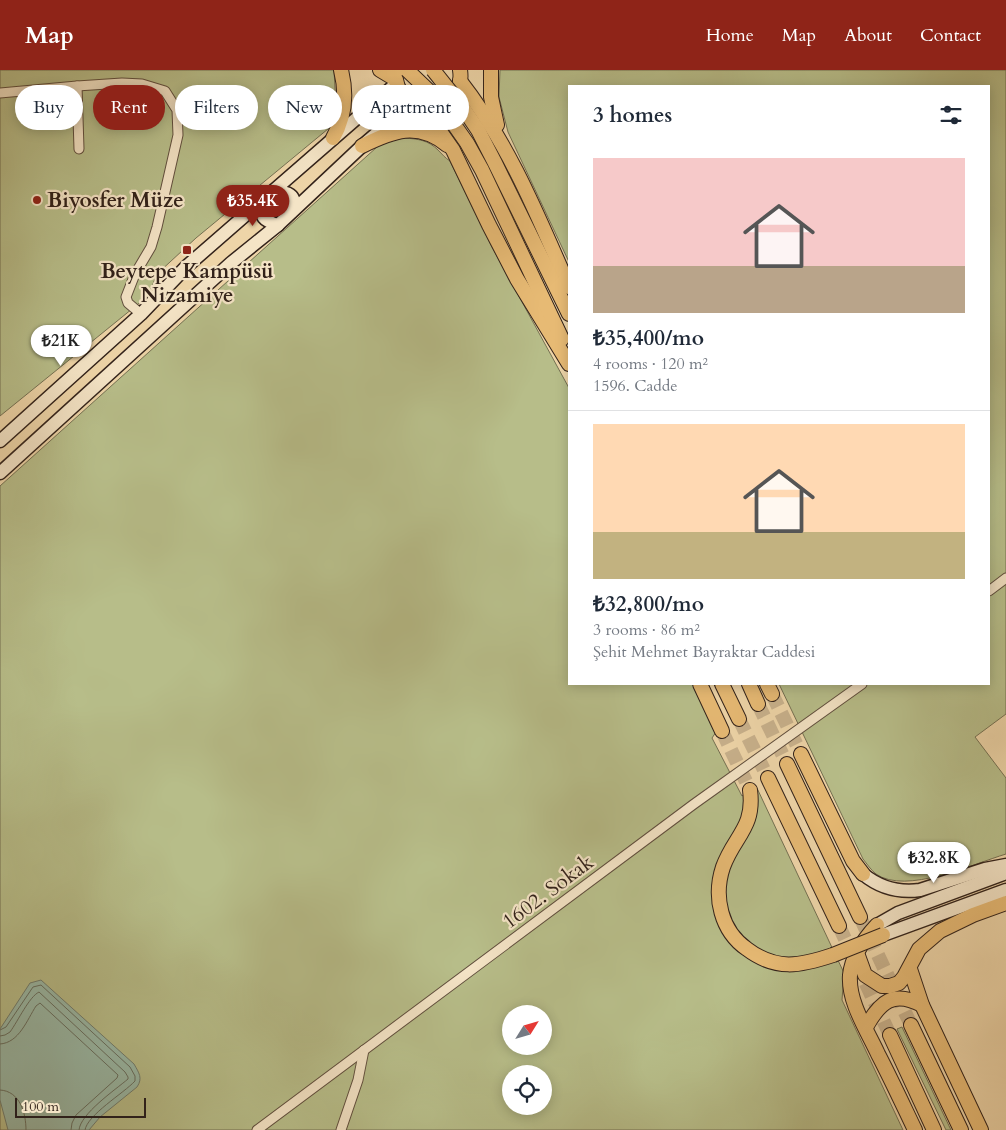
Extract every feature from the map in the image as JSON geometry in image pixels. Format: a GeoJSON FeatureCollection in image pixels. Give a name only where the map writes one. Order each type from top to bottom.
{"type":"FeatureCollection","features":[{"type":"Feature","properties":{"kind":"main road"},"geometry":{"type":"LineString","coordinates":[[333,138],[340,126],[344,113],[341,70]]}},
{"type":"Feature","properties":{"kind":"main road"},"geometry":{"type":"LineString","coordinates":[[0,441],[141,314],[187,266],[333,138],[396,78],[380,70]]}},
{"type":"Feature","properties":{"kind":"main road"},"geometry":{"type":"LineString","coordinates":[[406,70],[429,91],[467,143],[482,170],[568,352]]}},
{"type":"Feature","properties":{"kind":"main road"},"geometry":{"type":"LineString","coordinates":[[433,70],[461,104],[478,130],[496,163],[568,312]]}},
{"type":"Feature","properties":{"kind":"main road"},"geometry":{"type":"LineString","coordinates":[[491,70],[492,106],[503,147]]}},
{"type":"Feature","properties":{"kind":"main road"},"geometry":{"type":"LineString","coordinates":[[461,74],[484,112],[532,203],[568,285]]}},
{"type":"Feature","properties":{"kind":"main road"},"geometry":{"type":"LineString","coordinates":[[0,473],[231,263],[278,225],[381,130]]}},
{"type":"Feature","properties":{"kind":"main road"},"geometry":{"type":"LineString","coordinates":[[362,146],[391,133],[408,130],[425,132],[439,139],[453,150]]}},
{"type":"Feature","properties":{"kind":"main road"},"geometry":{"type":"LineString","coordinates":[[438,130],[453,150],[512,271],[568,362]]}},
{"type":"Feature","properties":{"kind":"main road"},"geometry":{"type":"LineString","coordinates":[[271,192],[282,191],[291,196],[294,200],[291,212]]}},
{"type":"Feature","properties":{"kind":"main road"},"geometry":{"type":"LineString","coordinates":[[260,202],[262,216],[266,221],[278,225]]}},
{"type":"Feature","properties":{"kind":"main road"},"geometry":{"type":"LineString","coordinates":[[700,685],[722,731]]}},
{"type":"Feature","properties":{"kind":"main road"},"geometry":{"type":"LineString","coordinates":[[722,685],[739,719]]}},
{"type":"Feature","properties":{"kind":"main road"},"geometry":{"type":"LineString","coordinates":[[748,685],[758,704]]}},
{"type":"Feature","properties":{"kind":"main road"},"geometry":{"type":"LineString","coordinates":[[801,754],[853,861],[863,874],[881,886],[900,891],[920,890],[985,869],[1006,865]]}},
{"type":"Feature","properties":{"kind":"main road"},"geometry":{"type":"LineString","coordinates":[[787,764],[860,917]]}},
{"type":"Feature","properties":{"kind":"main road"},"geometry":{"type":"LineString","coordinates":[[768,778],[839,926]]}},
{"type":"Feature","properties":{"kind":"main road"},"geometry":{"type":"LineString","coordinates":[[750,790],[750,816],[723,868],[719,888],[720,908],[728,929],[741,945],[759,958],[777,964],[804,964],[833,955],[880,930],[1006,890]]}},
{"type":"Feature","properties":{"kind":"main road"},"geometry":{"type":"LineString","coordinates":[[915,1130],[856,1007],[850,984],[852,966],[865,939],[880,930],[898,913],[1006,873]]}},
{"type":"Feature","properties":{"kind":"main road"},"geometry":{"type":"LineString","coordinates":[[857,953],[865,975],[882,986],[890,986],[899,982],[910,969],[913,958],[919,949],[940,931],[964,919],[1006,903]]}},
{"type":"Feature","properties":{"kind":"main road"},"geometry":{"type":"LineString","coordinates":[[910,969],[922,1005],[981,1130]]}},
{"type":"Feature","properties":{"kind":"main road"},"geometry":{"type":"LineString","coordinates":[[866,1028],[881,1005],[894,999],[908,999],[922,1005]]}},
{"type":"Feature","properties":{"kind":"main road"},"geometry":{"type":"LineString","coordinates":[[911,1025],[962,1130]]}},
{"type":"Feature","properties":{"kind":"main road"},"geometry":{"type":"LineString","coordinates":[[890,1035],[934,1130]]}},
{"type":"Feature","properties":{"kind":"street"},"geometry":{"type":"LineString","coordinates":[[83,86],[142,84],[165,91],[177,110],[178,135],[158,227],[151,247],[135,274],[126,297],[128,303],[141,314]]}},
{"type":"Feature","properties":{"kind":"street"},"geometry":{"type":"LineString","coordinates":[[0,93],[15,92]]}},
{"type":"Feature","properties":{"kind":"street"},"geometry":{"type":"LineString","coordinates":[[78,130],[79,149]]}},
{"type":"Feature","properties":{"kind":"street"},"geometry":{"type":"LineString","coordinates":[[990,590],[1006,578]]}},
{"type":"Feature","properties":{"kind":"street","name":"1602. Sokak"},"geometry":{"type":"LineString","coordinates":[[259,1129],[694,804],[861,685]]}},
{"type":"Feature","properties":{"kind":"street"},"geometry":{"type":"LineString","coordinates":[[341,1130],[358,1080],[364,1050]]}},
{"type":"Feature","properties":{"kind":"green space"},"geometry":{"type":"Polygon","coordinates":[[[0,70],[334,70],[335,85],[268,85],[268,130],[327,130],[196,238],[157,274],[148,296],[0,416],[0,70]]]}},
{"type":"Feature","properties":{"kind":"green space"},"geometry":{"type":"Polygon","coordinates":[[[500,70],[1006,70],[1006,714],[975,737],[1006,778],[1006,854],[940,876],[922,880],[889,880],[876,874],[863,859],[779,685],[990,685],[990,85],[568,85],[568,260],[508,132],[499,97],[500,70]]]}},
{"type":"Feature","properties":{"kind":"green space"},"geometry":{"type":"Polygon","coordinates":[[[404,138],[430,144],[450,161],[492,247],[568,386],[568,685],[693,685],[716,732],[712,738],[742,796],[756,786],[844,973],[842,1000],[903,1130],[0,1130],[0,486],[377,147],[388,140],[404,138]]]}},
{"type":"Feature","properties":{"kind":"green space"},"geometry":{"type":"Polygon","coordinates":[[[902,1027],[951,1130],[946,1130],[897,1029],[902,1027]]]}},
{"type":"Feature","properties":{"kind":"water"},"geometry":{"type":"Polygon","coordinates":[[[41,980],[134,1064],[140,1076],[137,1087],[100,1117],[89,1130],[8,1130],[0,1100],[0,1029],[30,983],[41,980]]]}},
{"type":"Feature","properties":{"kind":"tunnel"},"geometry":{"type":"LineString","coordinates":[[772,694],[801,754]]}},
{"type":"Feature","properties":{"kind":"tunnel"},"geometry":{"type":"LineString","coordinates":[[758,704],[787,764]]}},
{"type":"Feature","properties":{"kind":"tunnel"},"geometry":{"type":"LineString","coordinates":[[739,719],[768,778]]}},
{"type":"Feature","properties":{"kind":"tunnel"},"geometry":{"type":"LineString","coordinates":[[722,731],[750,790]]}},
{"type":"Feature","properties":{"kind":"tunnel"},"geometry":{"type":"LineString","coordinates":[[860,917],[911,1025]]}},
{"type":"Feature","properties":{"kind":"tunnel"},"geometry":{"type":"LineString","coordinates":[[839,926],[890,1035]]}},
{"type":"Feature","properties":{"kind":"place","name":"Biyosfer Müze"},"geometry":{"type":"Point","coordinates":[37,200]}},
{"type":"Feature","properties":{"kind":"place","name":"Beytepe Kampüsü Nizamiye"},"geometry":{"type":"Point","coordinates":[187,250]}}]}
